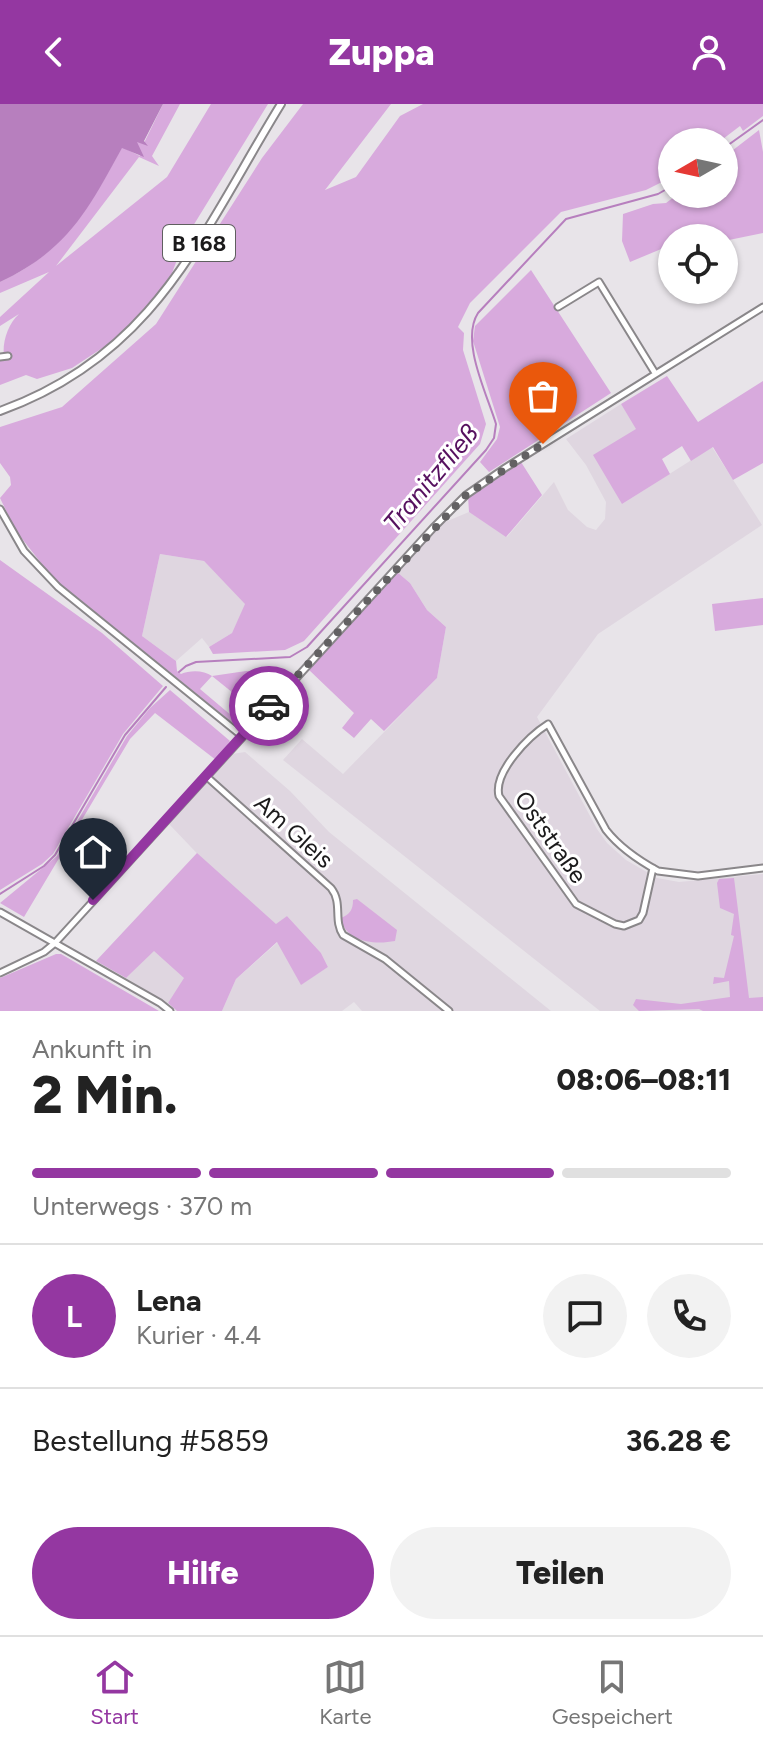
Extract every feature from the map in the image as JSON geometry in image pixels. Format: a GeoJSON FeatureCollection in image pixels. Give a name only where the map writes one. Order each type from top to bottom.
{"type":"FeatureCollection","features":[{"type":"Feature","properties":{"kind":"main road","name":"B 168"},"geometry":{"type":"LineString","coordinates":[[0,411],[21,404],[77,373],[114,346],[149,311],[198,245],[281,104]]}},
{"type":"Feature","properties":{"kind":"street"},"geometry":{"type":"LineString","coordinates":[[558,307],[599,282],[655,373]]}},
{"type":"Feature","properties":{"kind":"street"},"geometry":{"type":"LineString","coordinates":[[0,973],[44,952],[55,943],[421,541],[478,486],[763,307]]}},
{"type":"Feature","properties":{"kind":"street"},"geometry":{"type":"LineString","coordinates":[[0,357],[8,356]]}},
{"type":"Feature","properties":{"kind":"street"},"geometry":{"type":"LineString","coordinates":[[0,509],[24,551],[58,587],[242,736]]}},
{"type":"Feature","properties":{"kind":"street","name":"Oststraße"},"geometry":{"type":"LineString","coordinates":[[653,868],[643,913],[632,924],[615,924],[576,904],[499,796],[500,776],[533,734],[548,724],[606,830],[626,851],[653,868],[671,874],[698,876],[763,868]]}},
{"type":"Feature","properties":{"kind":"street","name":"Am Gleis"},"geometry":{"type":"LineString","coordinates":[[206,776],[331,888],[338,902],[339,928],[343,935],[385,959],[449,1011]]}},
{"type":"Feature","properties":{"kind":"street"},"geometry":{"type":"LineString","coordinates":[[0,912],[170,1011]]}},
{"type":"Feature","properties":{"kind":"shaded area"},"geometry":{"type":"Polygon","coordinates":[[[0,104],[163,104],[144,141],[148,146],[137,142],[144,157],[122,148],[98,191],[60,242],[23,270],[0,282],[0,104]]]}},
{"type":"Feature","properties":{"kind":"shaded area"},"geometry":{"type":"Polygon","coordinates":[[[163,104],[180,104],[152,156],[159,166],[139,157],[56,266],[167,177],[211,104],[268,104],[185,239],[172,273],[151,303],[110,343],[72,368],[37,379],[26,375],[0,385],[0,359],[4,357],[5,339],[19,314],[0,326],[0,317],[49,272],[0,293],[0,282],[23,270],[59,242],[86,208],[122,147],[140,156],[136,141],[144,143],[163,104]]]}},
{"type":"Feature","properties":{"kind":"shaded area"},"geometry":{"type":"Polygon","coordinates":[[[303,104],[391,104],[325,190],[356,177],[400,116],[423,104],[763,104],[763,116],[743,131],[740,126],[658,128],[658,184],[646,190],[561,212],[470,303],[458,327],[464,333],[463,350],[486,424],[480,444],[304,641],[285,650],[213,654],[209,647],[232,633],[245,604],[204,561],[160,554],[142,636],[176,661],[177,671],[181,674],[205,673],[212,676],[200,689],[245,727],[239,728],[52,577],[16,531],[0,498],[11,485],[10,477],[0,463],[0,427],[62,407],[156,324],[262,158],[303,104]]]}},
{"type":"Feature","properties":{"kind":"shaded area"},"geometry":{"type":"Polygon","coordinates":[[[759,130],[763,152],[763,233],[738,238],[738,224],[658,224],[658,250],[630,262],[622,241],[623,214],[658,204],[658,208],[738,208],[738,146],[759,130]]]}},
{"type":"Feature","properties":{"kind":"shaded area"},"geometry":{"type":"Polygon","coordinates":[[[531,270],[611,393],[489,472],[480,462],[497,439],[500,427],[473,341],[475,326],[531,270]]]}},
{"type":"Feature","properties":{"kind":"shaded area"},"geometry":{"type":"Polygon","coordinates":[[[667,376],[698,422],[763,381],[763,463],[733,480],[713,447],[691,461],[682,446],[662,459],[670,474],[622,504],[593,455],[636,429],[621,404],[667,376]]]}},
{"type":"Feature","properties":{"kind":"shaded area"},"geometry":{"type":"Polygon","coordinates":[[[621,404],[637,429],[622,504],[712,447],[762,525],[598,634],[537,717],[597,829],[626,860],[657,878],[679,882],[763,874],[763,1011],[600,1011],[283,760],[302,739],[343,774],[437,678],[446,627],[427,610],[410,583],[397,572],[438,525],[469,512],[507,537],[554,482],[568,510],[587,527],[596,530],[605,519],[606,502],[586,465],[566,439],[621,404]]]}},
{"type":"Feature","properties":{"kind":"shaded area"},"geometry":{"type":"Polygon","coordinates":[[[521,462],[542,495],[506,537],[469,512],[468,496],[521,462]]]}},
{"type":"Feature","properties":{"kind":"shaded area"},"geometry":{"type":"Polygon","coordinates":[[[160,554],[204,561],[246,604],[232,633],[209,647],[202,638],[176,661],[142,636],[160,554]]]}},
{"type":"Feature","properties":{"kind":"shaded area"},"geometry":{"type":"Polygon","coordinates":[[[0,560],[102,633],[163,686],[123,734],[53,854],[0,890],[0,560]]]}},
{"type":"Feature","properties":{"kind":"shaded area"},"geometry":{"type":"Polygon","coordinates":[[[397,572],[410,583],[427,610],[446,627],[437,678],[384,731],[371,719],[354,738],[342,728],[354,713],[308,669],[397,572]]]}},
{"type":"Feature","properties":{"kind":"shaded area"},"geometry":{"type":"Polygon","coordinates":[[[763,598],[763,625],[715,631],[712,604],[763,598]]]}},
{"type":"Feature","properties":{"kind":"shaded area"},"geometry":{"type":"Polygon","coordinates":[[[246,671],[288,672],[289,675],[258,713],[212,676],[246,671]]]}},
{"type":"Feature","properties":{"kind":"shaded area"},"geometry":{"type":"Polygon","coordinates":[[[170,690],[230,741],[216,760],[155,713],[130,739],[24,917],[0,903],[57,856],[127,736],[170,690]]]}},
{"type":"Feature","properties":{"kind":"shaded area"},"geometry":{"type":"Polygon","coordinates":[[[245,752],[290,791],[329,832],[551,1011],[362,1011],[354,1002],[342,1011],[222,1011],[236,979],[278,942],[301,984],[328,967],[321,953],[287,916],[270,930],[169,824],[232,754],[245,752]]]}},
{"type":"Feature","properties":{"kind":"shaded area"},"geometry":{"type":"Polygon","coordinates":[[[197,853],[276,924],[287,916],[321,953],[328,967],[301,985],[277,942],[236,979],[222,1011],[177,1011],[168,1003],[184,978],[154,951],[126,978],[96,961],[197,853]]]}},
{"type":"Feature","properties":{"kind":"shaded area"},"geometry":{"type":"Polygon","coordinates":[[[734,878],[749,998],[763,997],[763,1011],[639,1011],[633,1005],[636,999],[681,1004],[730,997],[729,981],[713,984],[714,977],[724,978],[734,936],[731,935],[734,914],[720,908],[717,883],[719,879],[734,878]]]}},
{"type":"Feature","properties":{"kind":"shaded area"},"geometry":{"type":"Polygon","coordinates":[[[357,899],[397,930],[395,941],[370,942],[348,932],[341,918],[349,913],[353,900],[357,899]]]}},
{"type":"Feature","properties":{"kind":"shaded area"},"geometry":{"type":"Polygon","coordinates":[[[154,950],[185,978],[168,1003],[126,978],[154,950]]]}},
{"type":"Feature","properties":{"kind":"shaded area"},"geometry":{"type":"Polygon","coordinates":[[[61,954],[159,1011],[0,1011],[0,978],[61,954]]]}},
{"type":"Feature","properties":{"kind":"waterway","name":"Tranitzfließ"},"geometry":{"type":"LineString","coordinates":[[738,138],[763,120]]}},
{"type":"Feature","properties":{"kind":"waterway","name":"Tranitzfließ"},"geometry":{"type":"LineString","coordinates":[[179,672],[196,662],[290,657],[307,647],[494,438],[496,424],[473,353],[473,325],[478,313],[566,219],[658,194]]}},
{"type":"Feature","properties":{"kind":"waterway","name":"Tranitzfließ"},"geometry":{"type":"LineString","coordinates":[[0,894],[44,866],[55,855],[125,735],[166,687]]}},
{"type":"Feature","properties":{"kind":"way so far"},"geometry":{"type":"LineString","coordinates":[[269,706],[466,495],[543,444]]}},
{"type":"Feature","properties":{"kind":"route"},"geometry":{"type":"LineString","coordinates":[[93,900],[269,706]]}}]}
